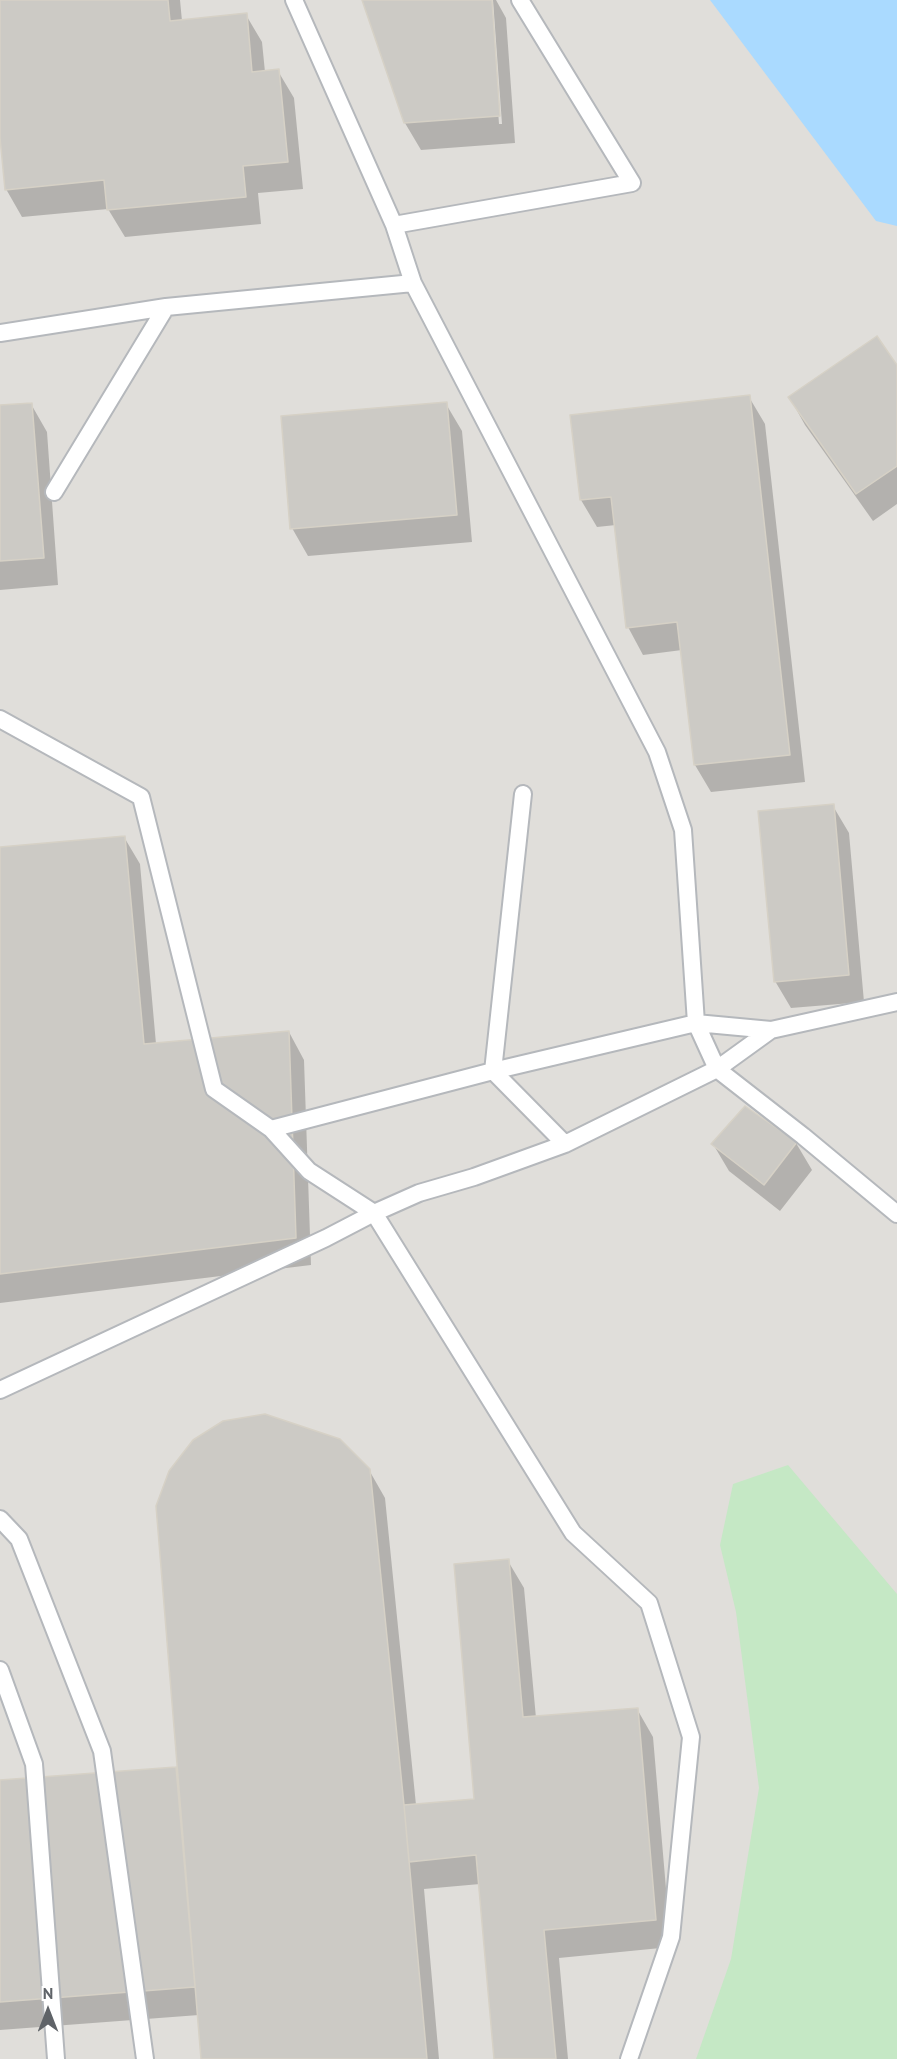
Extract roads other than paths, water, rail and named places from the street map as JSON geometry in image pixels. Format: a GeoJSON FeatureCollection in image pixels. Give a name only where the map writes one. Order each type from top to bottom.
{"type":"FeatureCollection","features":[{"type":"Feature","properties":{"kind":"lane"},"geometry":{"type":"LineString","coordinates":[[294,0],[394,225],[413,283],[657,752],[683,830],[696,1023],[717,1069],[897,1214]]}},
{"type":"Feature","properties":{"kind":"lane"},"geometry":{"type":"LineString","coordinates":[[394,225],[632,183],[520,0]]}},
{"type":"Feature","properties":{"kind":"lane"},"geometry":{"type":"LineString","coordinates":[[0,333],[166,307],[413,283]]}},
{"type":"Feature","properties":{"kind":"lane"},"geometry":{"type":"LineString","coordinates":[[54,492],[166,307]]}},
{"type":"Feature","properties":{"kind":"lane"},"geometry":{"type":"LineString","coordinates":[[0,719],[141,797],[214,1089],[271,1129],[309,1171],[374,1214],[573,1533],[649,1603],[691,1737],[671,1937],[628,2059]]}},
{"type":"Feature","properties":{"kind":"lane"},"geometry":{"type":"LineString","coordinates":[[493,1071],[523,794]]}},
{"type":"Feature","properties":{"kind":"lane"},"geometry":{"type":"LineString","coordinates":[[271,1129],[493,1071],[696,1023],[771,1030],[897,1002]]}},
{"type":"Feature","properties":{"kind":"lane"},"geometry":{"type":"LineString","coordinates":[[0,1390],[418,1193],[474,1177],[566,1144],[717,1069],[771,1030]]}},
{"type":"Feature","properties":{"kind":"lane"},"geometry":{"type":"LineString","coordinates":[[493,1071],[566,1144]]}},
{"type":"Feature","properties":{"kind":"lane"},"geometry":{"type":"LineString","coordinates":[[0,1519],[19,1539],[102,1751],[145,2059]]}},
{"type":"Feature","properties":{"kind":"lane"},"geometry":{"type":"LineString","coordinates":[[0,1670],[34,1764],[56,2059]]}},
{"type":"Feature","properties":{"kind":"water"},"geometry":{"type":"Polygon","coordinates":[[[710,0],[897,0],[897,226],[876,221],[710,0]]]}}]}
